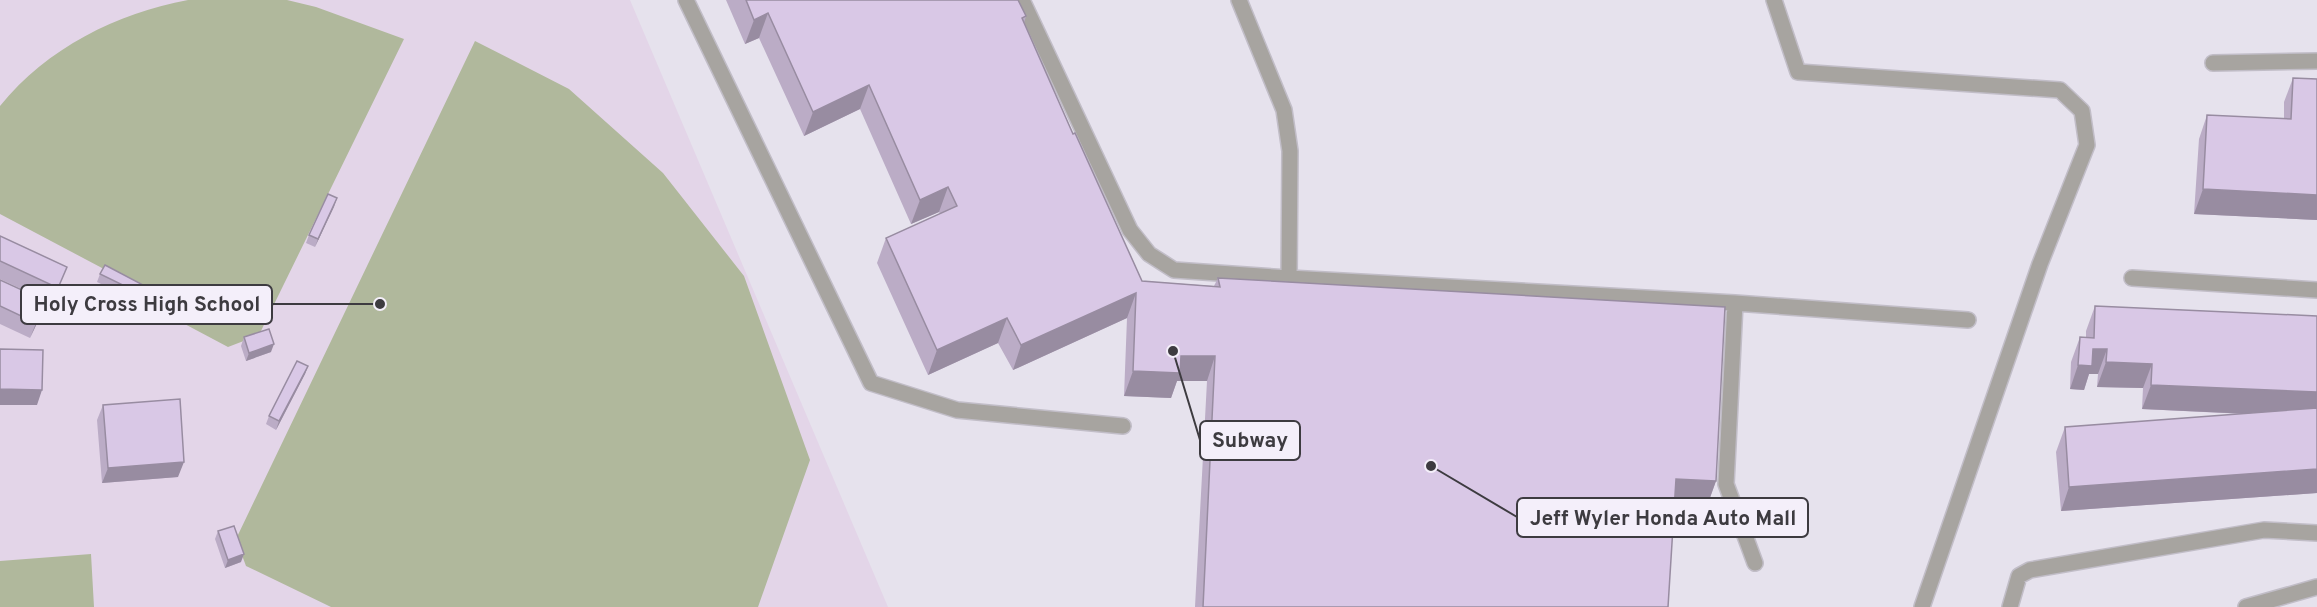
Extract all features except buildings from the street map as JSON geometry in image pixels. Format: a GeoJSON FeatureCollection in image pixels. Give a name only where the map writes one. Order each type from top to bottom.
{"type":"FeatureCollection","features":[{"type":"Feature","properties":{"kind":"lane"},"geometry":{"type":"LineString","coordinates":[[686,0],[872,383],[957,410],[1123,426]]}},
{"type":"Feature","properties":{"kind":"lane"},"geometry":{"type":"LineString","coordinates":[[1022,0],[1130,230],[1149,255],[1174,270],[1735,303],[1968,320]]}},
{"type":"Feature","properties":{"kind":"lane"},"geometry":{"type":"LineString","coordinates":[[1239,0],[1284,110],[1290,151],[1288,278]]}},
{"type":"Feature","properties":{"kind":"lane"},"geometry":{"type":"LineString","coordinates":[[1774,0],[1798,72],[2060,90],[2082,111],[2087,145],[2040,264],[1922,607]]}},
{"type":"Feature","properties":{"kind":"lane"},"geometry":{"type":"LineString","coordinates":[[2213,63],[2317,61]]}},
{"type":"Feature","properties":{"kind":"lane"},"geometry":{"type":"LineString","coordinates":[[2132,278],[2317,290]]}},
{"type":"Feature","properties":{"kind":"lane"},"geometry":{"type":"LineString","coordinates":[[1735,303],[1725,484],[1755,563]]}},
{"type":"Feature","properties":{"kind":"lane"},"geometry":{"type":"LineString","coordinates":[[2010,607],[2019,576],[2030,570],[2264,530],[2317,533]]}},
{"type":"Feature","properties":{"kind":"lane"},"geometry":{"type":"LineString","coordinates":[[2246,607],[2317,587]]}},
{"type":"Feature","properties":{"kind":"shaded area"},"geometry":{"type":"Polygon","coordinates":[[[0,0],[630,0],[888,607],[0,607],[0,0]]]}},
{"type":"Feature","properties":{"kind":"green space"},"geometry":{"type":"Polygon","coordinates":[[[188,0],[287,0],[316,7],[404,39],[259,335],[228,347],[147,304],[153,295],[0,214],[0,106],[39,67],[61,50],[85,36],[135,14],[188,0]]]}},
{"type":"Feature","properties":{"kind":"green space"},"geometry":{"type":"Polygon","coordinates":[[[475,41],[569,89],[663,173],[744,276],[810,460],[758,607],[331,607],[246,566],[236,539],[475,41]]]}},
{"type":"Feature","properties":{"kind":"green space"},"geometry":{"type":"Polygon","coordinates":[[[91,554],[94,607],[0,607],[0,561],[91,554]]]}},
{"type":"Feature","properties":{"kind":"place","name":"Holy Cross High School"},"geometry":{"type":"Point","coordinates":[380,304]}},
{"type":"Feature","properties":{"kind":"place","name":"Subway"},"geometry":{"type":"Point","coordinates":[1173,351]}},
{"type":"Feature","properties":{"kind":"place","name":"Jeff Wyler Honda Auto Mall"},"geometry":{"type":"Point","coordinates":[1431,466]}}]}
